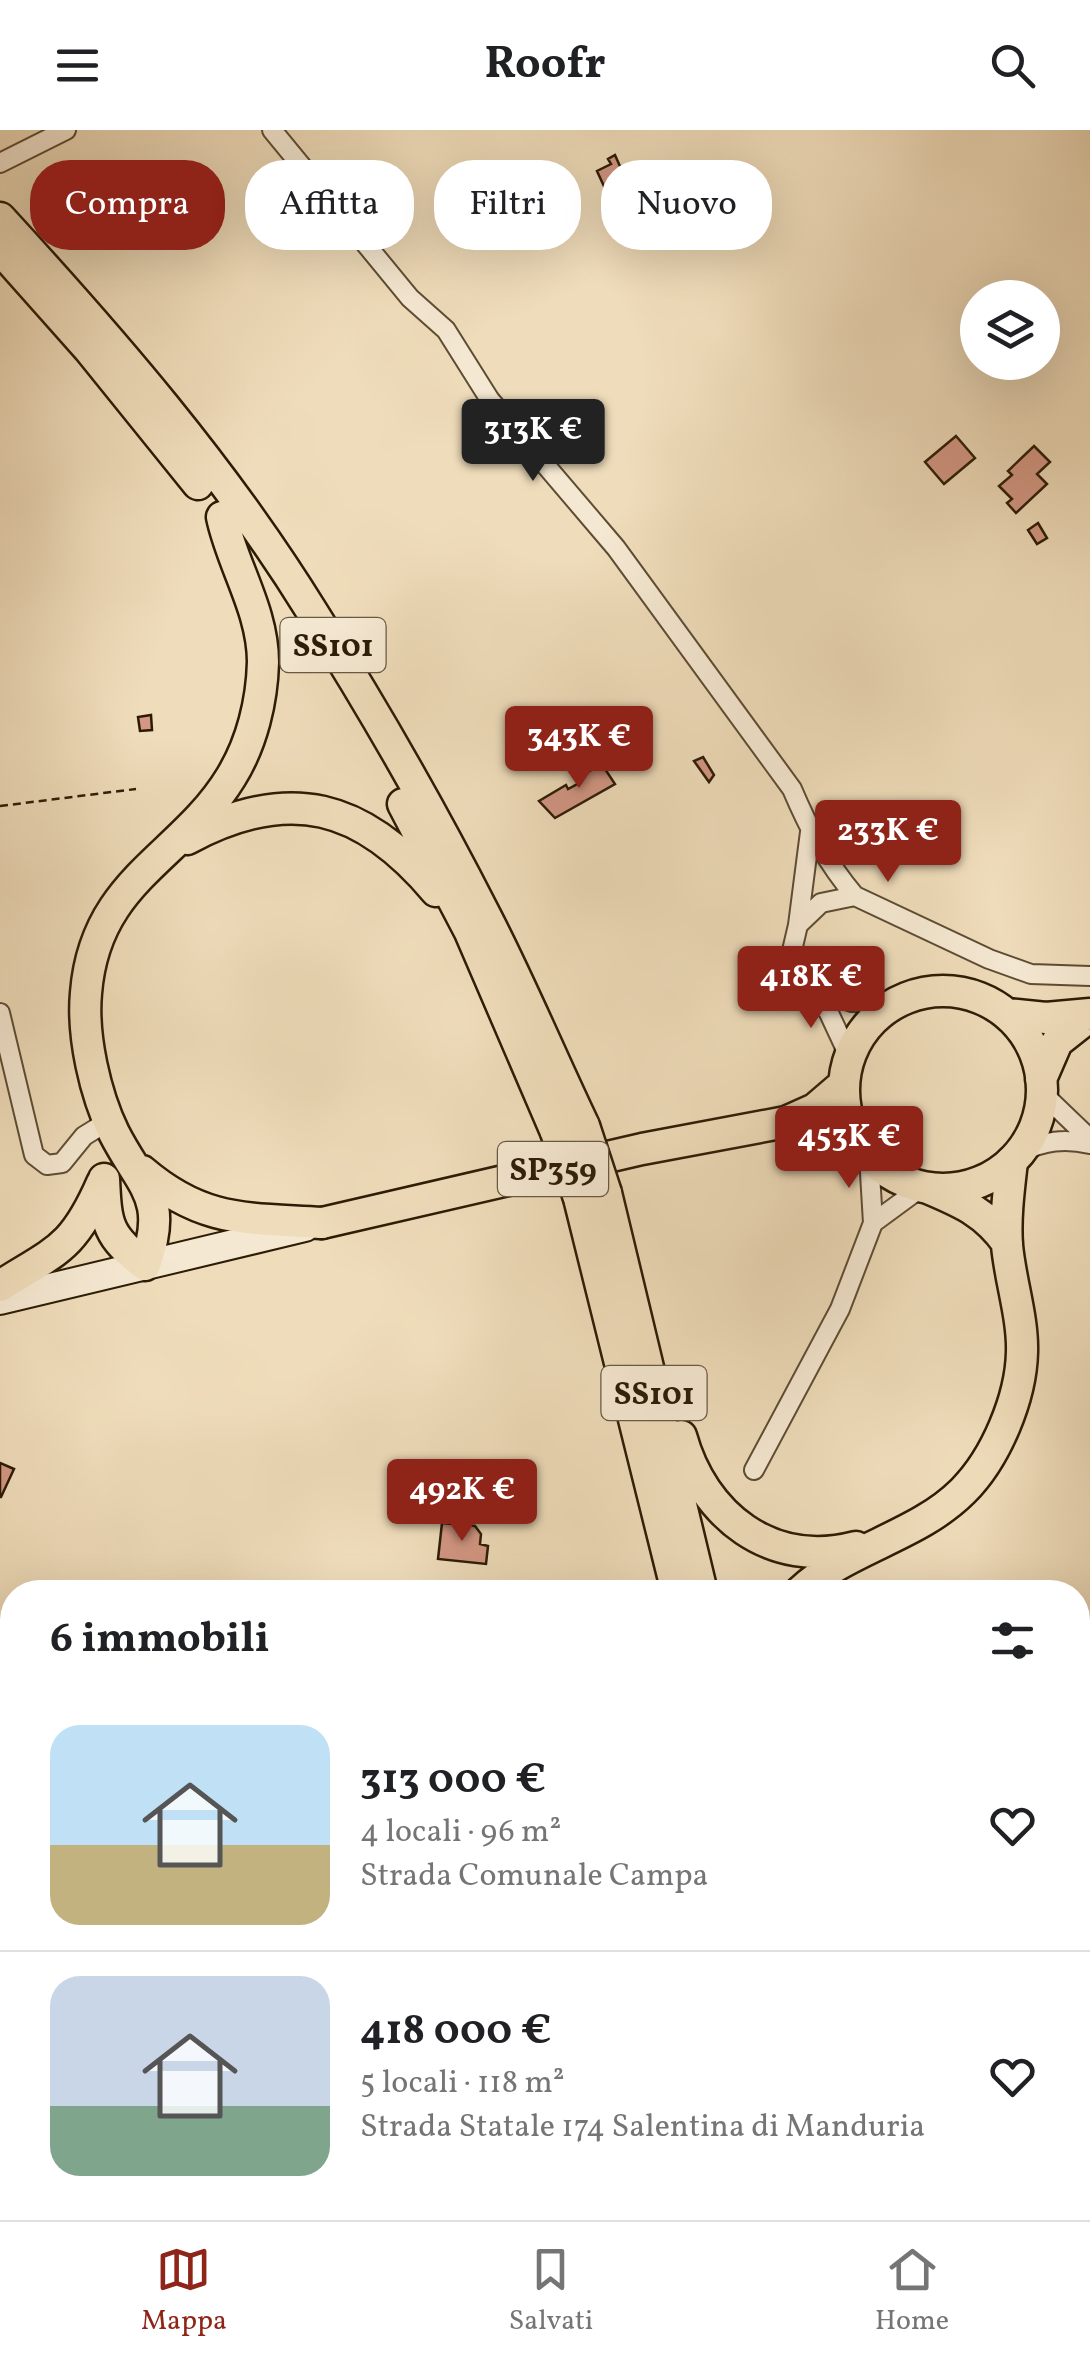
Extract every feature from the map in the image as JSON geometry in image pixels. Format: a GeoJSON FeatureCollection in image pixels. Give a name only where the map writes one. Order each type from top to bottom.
{"type":"FeatureCollection","features":[{"type":"Feature","properties":{"kind":"main road","name":"SS101"},"geometry":{"type":"LineString","coordinates":[[0,218],[103,330],[208,463],[309,606],[399,753],[486,916],[570,1129],[639,1333],[699,1580]]}},
{"type":"Feature","properties":{"kind":"main road","name":"SS101"},"geometry":{"type":"LineString","coordinates":[[0,249],[90,348],[222,516],[299,626],[383,766],[570,1129]]}},
{"type":"Feature","properties":{"kind":"main road"},"geometry":{"type":"LineString","coordinates":[[104,1179],[110,1230],[123,1248],[145,1265],[156,1224],[147,1188],[112,1126],[97,1082],[87,1030],[86,992],[107,918],[127,888],[230,778],[254,726],[263,658],[256,617],[228,546],[222,516]]}},
{"type":"Feature","properties":{"kind":"main road"},"geometry":{"type":"LineString","coordinates":[[162,853],[211,826],[266,809],[309,808],[354,820],[376,832],[426,880],[465,926]]}},
{"type":"Feature","properties":{"kind":"main road"},"geometry":{"type":"LineString","coordinates":[[1007,1243],[975,1208],[902,1181],[863,1149],[846,1115],[846,1071],[860,1035],[875,1017],[916,994],[952,992],[987,1001],[1008,1014],[1036,1054],[1042,1086]]}},
{"type":"Feature","properties":{"kind":"main road"},"geometry":{"type":"LineString","coordinates":[[1008,1014],[1046,1018],[1090,1015]]}},
{"type":"Feature","properties":{"kind":"main road"},"geometry":{"type":"LineString","coordinates":[[926,1188],[966,1187],[998,1172],[1016,1156],[1038,1118],[1042,1086],[1057,1042],[1090,1015]]}},
{"type":"Feature","properties":{"kind":"main road","name":"SP359"},"geometry":{"type":"LineString","coordinates":[[0,1300],[642,1149],[786,1122],[815,1110],[846,1071]]}},
{"type":"Feature","properties":{"kind":"main road","name":"SP359"},"geometry":{"type":"LineString","coordinates":[[786,1122],[824,1128],[863,1149]]}},
{"type":"Feature","properties":{"kind":"main road"},"geometry":{"type":"LineString","coordinates":[[0,1286],[43,1262],[72,1239],[88,1216],[104,1179],[112,1126]]}},
{"type":"Feature","properties":{"kind":"main road"},"geometry":{"type":"LineString","coordinates":[[815,1580],[963,1492],[990,1454],[1015,1398],[1022,1352],[1007,1243],[1016,1156]]}},
{"type":"Feature","properties":{"kind":"main road"},"geometry":{"type":"LineString","coordinates":[[136,1165],[168,1194],[224,1216],[322,1223]]}},
{"type":"Feature","properties":{"kind":"main road","name":"SS101"},"geometry":{"type":"LineString","coordinates":[[592,1196],[674,1580]]}},
{"type":"Feature","properties":{"kind":"main road"},"geometry":{"type":"LineString","coordinates":[[639,1333],[668,1390],[689,1465],[715,1506],[750,1535],[788,1549],[832,1553],[888,1539]]}},
{"type":"Feature","properties":{"kind":"street"},"geometry":{"type":"LineString","coordinates":[[0,163],[66,130]]}},
{"type":"Feature","properties":{"kind":"street"},"geometry":{"type":"LineString","coordinates":[[272,130],[410,298],[446,330],[490,400],[616,548],[792,789],[831,868],[855,896],[988,959],[1031,974],[1090,976]]}},
{"type":"Feature","properties":{"kind":"street"},"geometry":{"type":"LineString","coordinates":[[810,832],[791,955],[804,986],[828,1011],[846,1071]]}},
{"type":"Feature","properties":{"kind":"street"},"geometry":{"type":"LineString","coordinates":[[798,925],[821,902],[855,896]]}},
{"type":"Feature","properties":{"kind":"street"},"geometry":{"type":"LineString","coordinates":[[804,986],[852,1002],[894,1003]]}},
{"type":"Feature","properties":{"kind":"street"},"geometry":{"type":"LineString","coordinates":[[0,1013],[34,1155],[47,1165],[62,1163],[84,1136],[112,1126]]}},
{"type":"Feature","properties":{"kind":"street"},"geometry":{"type":"LineString","coordinates":[[1042,1086],[1090,1141]]}},
{"type":"Feature","properties":{"kind":"street"},"geometry":{"type":"LineString","coordinates":[[1016,1156],[1045,1141],[1090,1141]]}},
{"type":"Feature","properties":{"kind":"street"},"geometry":{"type":"LineString","coordinates":[[754,1470],[840,1309],[872,1223],[863,1149]]}},
{"type":"Feature","properties":{"kind":"street"},"geometry":{"type":"LineString","coordinates":[[872,1223],[926,1188]]}},
{"type":"Feature","properties":{"kind":"path"},"geometry":{"type":"LineString","coordinates":[[0,806],[136,789]]}},
{"type":"Feature","properties":{"kind":"building"},"geometry":{"type":"Polygon","coordinates":[[[956,436],[975,458],[944,484],[925,462],[956,436]]]}},
{"type":"Feature","properties":{"kind":"building"},"geometry":{"type":"Polygon","coordinates":[[[1034,446],[1050,462],[1037,474],[1047,484],[1016,513],[1007,503],[1012,499],[999,486],[1012,475],[1008,471],[1034,446]]]}},
{"type":"Feature","properties":{"kind":"building"},"geometry":{"type":"Polygon","coordinates":[[[1038,523],[1047,538],[1037,544],[1028,530],[1038,523]]]}},
{"type":"Feature","properties":{"kind":"building"},"geometry":{"type":"Polygon","coordinates":[[[151,715],[152,730],[140,731],[138,717],[151,715]]]}},
{"type":"Feature","properties":{"kind":"building"},"geometry":{"type":"Polygon","coordinates":[[[597,757],[615,784],[555,818],[539,801],[566,785],[568,789],[581,782],[578,778],[596,767],[593,761],[597,757]]]}},
{"type":"Feature","properties":{"kind":"building"},"geometry":{"type":"Polygon","coordinates":[[[703,757],[714,775],[709,782],[694,761],[703,757]]]}},
{"type":"Feature","properties":{"kind":"building"},"geometry":{"type":"Polygon","coordinates":[[[0,1463],[14,1469],[1,1497],[0,1497],[0,1463]]]}},
{"type":"Feature","properties":{"kind":"building"},"geometry":{"type":"Polygon","coordinates":[[[442,1523],[475,1526],[481,1534],[480,1544],[488,1546],[486,1564],[438,1559],[442,1523]]]}}]}
